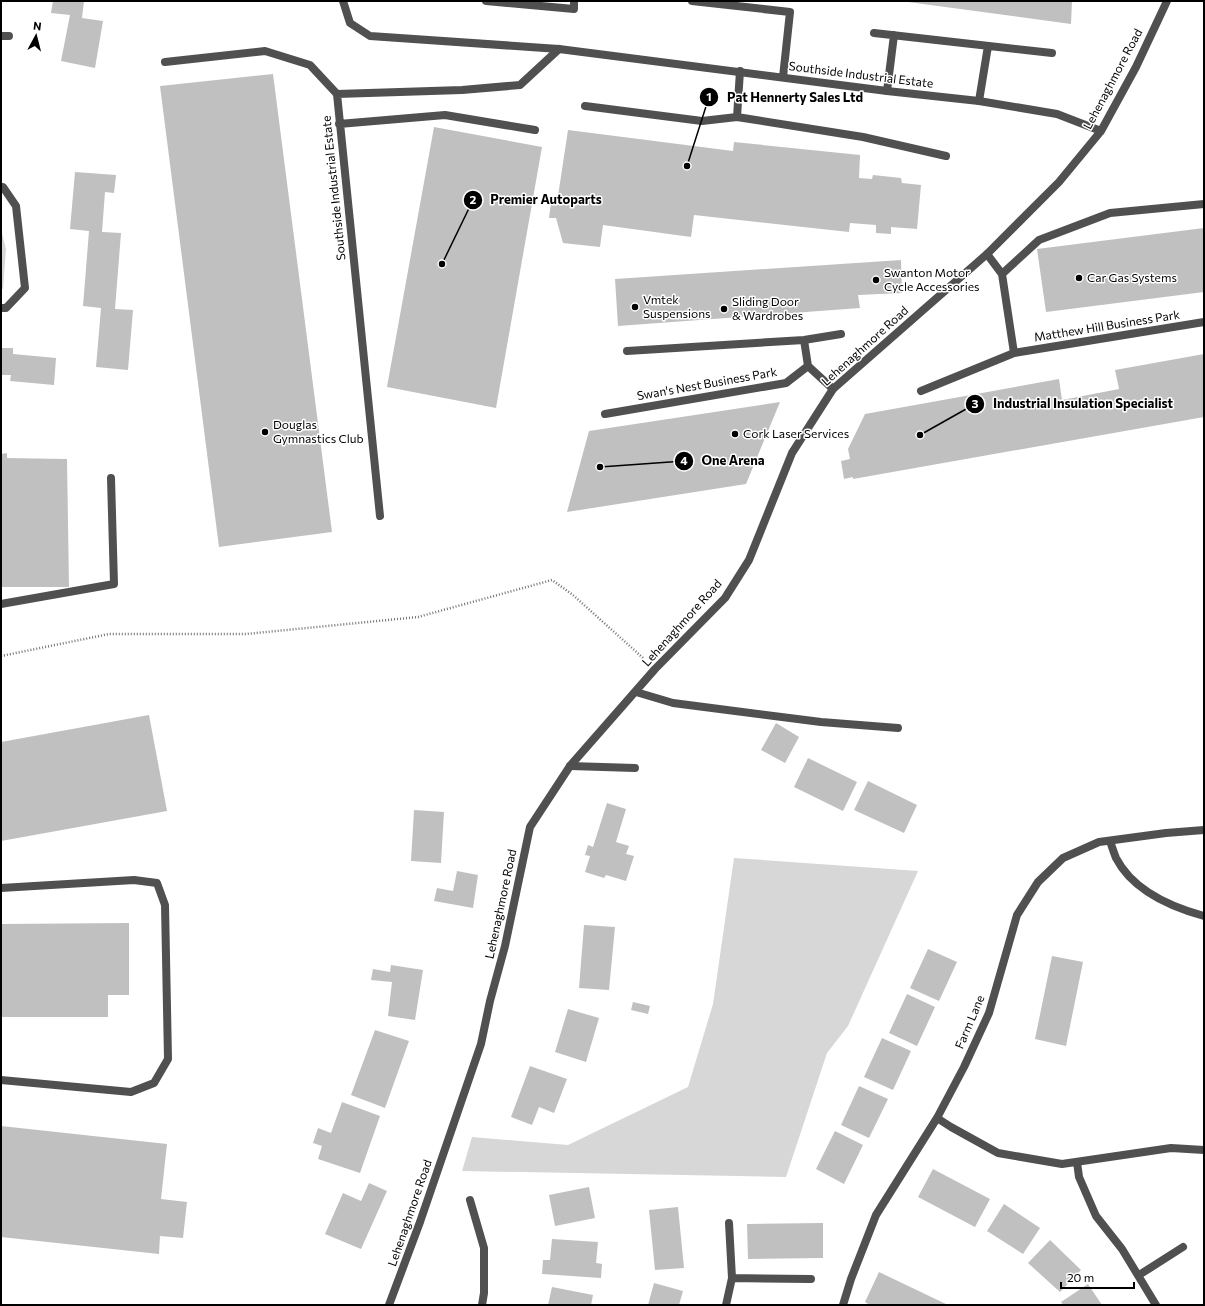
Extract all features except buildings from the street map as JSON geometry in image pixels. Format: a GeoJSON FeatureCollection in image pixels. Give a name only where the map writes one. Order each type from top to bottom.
{"type":"FeatureCollection","features":[{"type":"Feature","properties":{"kind":"street","name":"Southside Industrial Estate"},"geometry":{"type":"LineString","coordinates":[[343,1],[350,23],[370,36],[559,49],[888,91],[979,101],[1057,114],[1101,131]]}},
{"type":"Feature","properties":{"kind":"street"},"geometry":{"type":"LineString","coordinates":[[486,1],[574,9],[574,1]]}},
{"type":"Feature","properties":{"kind":"street"},"geometry":{"type":"LineString","coordinates":[[692,1],[790,12],[783,77]]}},
{"type":"Feature","properties":{"kind":"street","name":"Lehenaghmore Road"},"geometry":{"type":"LineString","coordinates":[[389,1305],[420,1222],[481,1044],[490,1001],[505,946],[530,827],[570,766],[655,669],[725,598],[749,560],[792,453],[833,389],[987,254],[1059,182],[1101,131],[1136,67],[1167,1]]}},
{"type":"Feature","properties":{"kind":"street"},"geometry":{"type":"LineString","coordinates":[[874,33],[1052,53]]}},
{"type":"Feature","properties":{"kind":"street"},"geometry":{"type":"LineString","coordinates":[[888,91],[894,35]]}},
{"type":"Feature","properties":{"kind":"street"},"geometry":{"type":"LineString","coordinates":[[979,101],[988,46]]}},
{"type":"Feature","properties":{"kind":"street"},"geometry":{"type":"LineString","coordinates":[[165,62],[265,51],[310,65],[336,94],[462,90],[520,85],[559,49]]}},
{"type":"Feature","properties":{"kind":"street"},"geometry":{"type":"LineString","coordinates":[[737,117],[740,72]]}},
{"type":"Feature","properties":{"kind":"street","name":"Southside Industrial Estate"},"geometry":{"type":"LineString","coordinates":[[336,94],[380,516]]}},
{"type":"Feature","properties":{"kind":"street"},"geometry":{"type":"LineString","coordinates":[[585,106],[702,121],[737,117],[863,137],[946,156]]}},
{"type":"Feature","properties":{"kind":"street"},"geometry":{"type":"LineString","coordinates":[[339,124],[445,115],[535,130]]}},
{"type":"Feature","properties":{"kind":"street"},"geometry":{"type":"LineString","coordinates":[[1,187],[3,187],[16,206],[25,288],[6,308],[1,308]]}},
{"type":"Feature","properties":{"kind":"street"},"geometry":{"type":"LineString","coordinates":[[1002,274],[1039,240],[1110,213],[1204,204]]}},
{"type":"Feature","properties":{"kind":"street"},"geometry":{"type":"LineString","coordinates":[[987,254],[1002,274],[1014,353]]}},
{"type":"Feature","properties":{"kind":"street","name":"Matthew Hill Business Park"},"geometry":{"type":"LineString","coordinates":[[921,391],[1014,353],[1204,322]]}},
{"type":"Feature","properties":{"kind":"street"},"geometry":{"type":"LineString","coordinates":[[627,351],[804,340],[842,334]]}},
{"type":"Feature","properties":{"kind":"street"},"geometry":{"type":"LineString","coordinates":[[804,340],[808,366],[833,389]]}},
{"type":"Feature","properties":{"kind":"street","name":"Swan's Nest Business Park"},"geometry":{"type":"LineString","coordinates":[[605,414],[786,383],[808,366]]}},
{"type":"Feature","properties":{"kind":"street"},"geometry":{"type":"LineString","coordinates":[[1,604],[114,584],[111,478]]}},
{"type":"Feature","properties":{"kind":"street"},"geometry":{"type":"LineString","coordinates":[[636,692],[673,703],[821,722],[898,728]]}},
{"type":"Feature","properties":{"kind":"street"},"geometry":{"type":"LineString","coordinates":[[570,766],[635,768]]}},
{"type":"Feature","properties":{"kind":"street","name":"Farm Lane"},"geometry":{"type":"LineString","coordinates":[[843,1305],[850,1279],[876,1215],[937,1118],[964,1067],[989,1013],[1017,914],[1038,882],[1063,858],[1099,842],[1166,833],[1204,830]]}},
{"type":"Feature","properties":{"kind":"street"},"geometry":{"type":"LineString","coordinates":[[1110,841],[1116,858],[1129,876],[1153,896],[1186,911],[1204,916]]}},
{"type":"Feature","properties":{"kind":"street"},"geometry":{"type":"LineString","coordinates":[[1,888],[134,880],[157,883],[165,905],[168,1059],[154,1083],[131,1092],[1,1080]]}},
{"type":"Feature","properties":{"kind":"street"},"geometry":{"type":"LineString","coordinates":[[937,1118],[998,1153],[1062,1164],[1171,1148],[1204,1150]]}},
{"type":"Feature","properties":{"kind":"street"},"geometry":{"type":"LineString","coordinates":[[1077,1162],[1079,1177],[1096,1216],[1122,1249],[1156,1305]]}},
{"type":"Feature","properties":{"kind":"street"},"geometry":{"type":"LineString","coordinates":[[470,1200],[484,1248],[484,1293],[482,1305]]}},
{"type":"Feature","properties":{"kind":"street"},"geometry":{"type":"LineString","coordinates":[[726,1305],[732,1278],[729,1223]]}},
{"type":"Feature","properties":{"kind":"street"},"geometry":{"type":"LineString","coordinates":[[1139,1275],[1183,1247]]}},
{"type":"Feature","properties":{"kind":"street"},"geometry":{"type":"LineString","coordinates":[[732,1278],[811,1279]]}},
{"type":"Feature","properties":{"kind":"path"},"geometry":{"type":"LineString","coordinates":[[1,656],[109,634],[246,634],[418,616],[552,580],[573,595],[655,669]]}},
{"type":"Feature","properties":{"kind":"shaded area"},"geometry":{"type":"Polygon","coordinates":[[[1,229],[6,249],[3,289],[1,289],[1,229]]]}},
{"type":"Feature","properties":{"kind":"shaded area"},"geometry":{"type":"Polygon","coordinates":[[[734,858],[918,871],[848,1026],[827,1053],[786,1177],[462,1171],[472,1137],[568,1145],[688,1087],[713,1004],[734,858]]]}},
{"type":"Feature","properties":{"kind":"place","name":"Pat Hennerty Sales Ltd"},"geometry":{"type":"Point","coordinates":[687,166]}},
{"type":"Feature","properties":{"kind":"place","name":"Premier Autoparts"},"geometry":{"type":"Point","coordinates":[442,264]}},
{"type":"Feature","properties":{"kind":"place","name":"Car Gas Systems"},"geometry":{"type":"Point","coordinates":[1079,278]}},
{"type":"Feature","properties":{"kind":"place","name":"Swanton Motor Cycle Accessories"},"geometry":{"type":"Point","coordinates":[876,280]}},
{"type":"Feature","properties":{"kind":"place","name":"Vmtek Suspensions"},"geometry":{"type":"Point","coordinates":[635,307]}},
{"type":"Feature","properties":{"kind":"place","name":"Sliding Door & Wardrobes"},"geometry":{"type":"Point","coordinates":[724,309]}},
{"type":"Feature","properties":{"kind":"place","name":"Douglas Gymnastics Club"},"geometry":{"type":"Point","coordinates":[265,432]}},
{"type":"Feature","properties":{"kind":"place","name":"Cork Laser Services"},"geometry":{"type":"Point","coordinates":[735,434]}},
{"type":"Feature","properties":{"kind":"place","name":"Industrial Insulation Specialist"},"geometry":{"type":"Point","coordinates":[920,435]}},
{"type":"Feature","properties":{"kind":"place","name":"One Arena"},"geometry":{"type":"Point","coordinates":[600,467]}}]}
